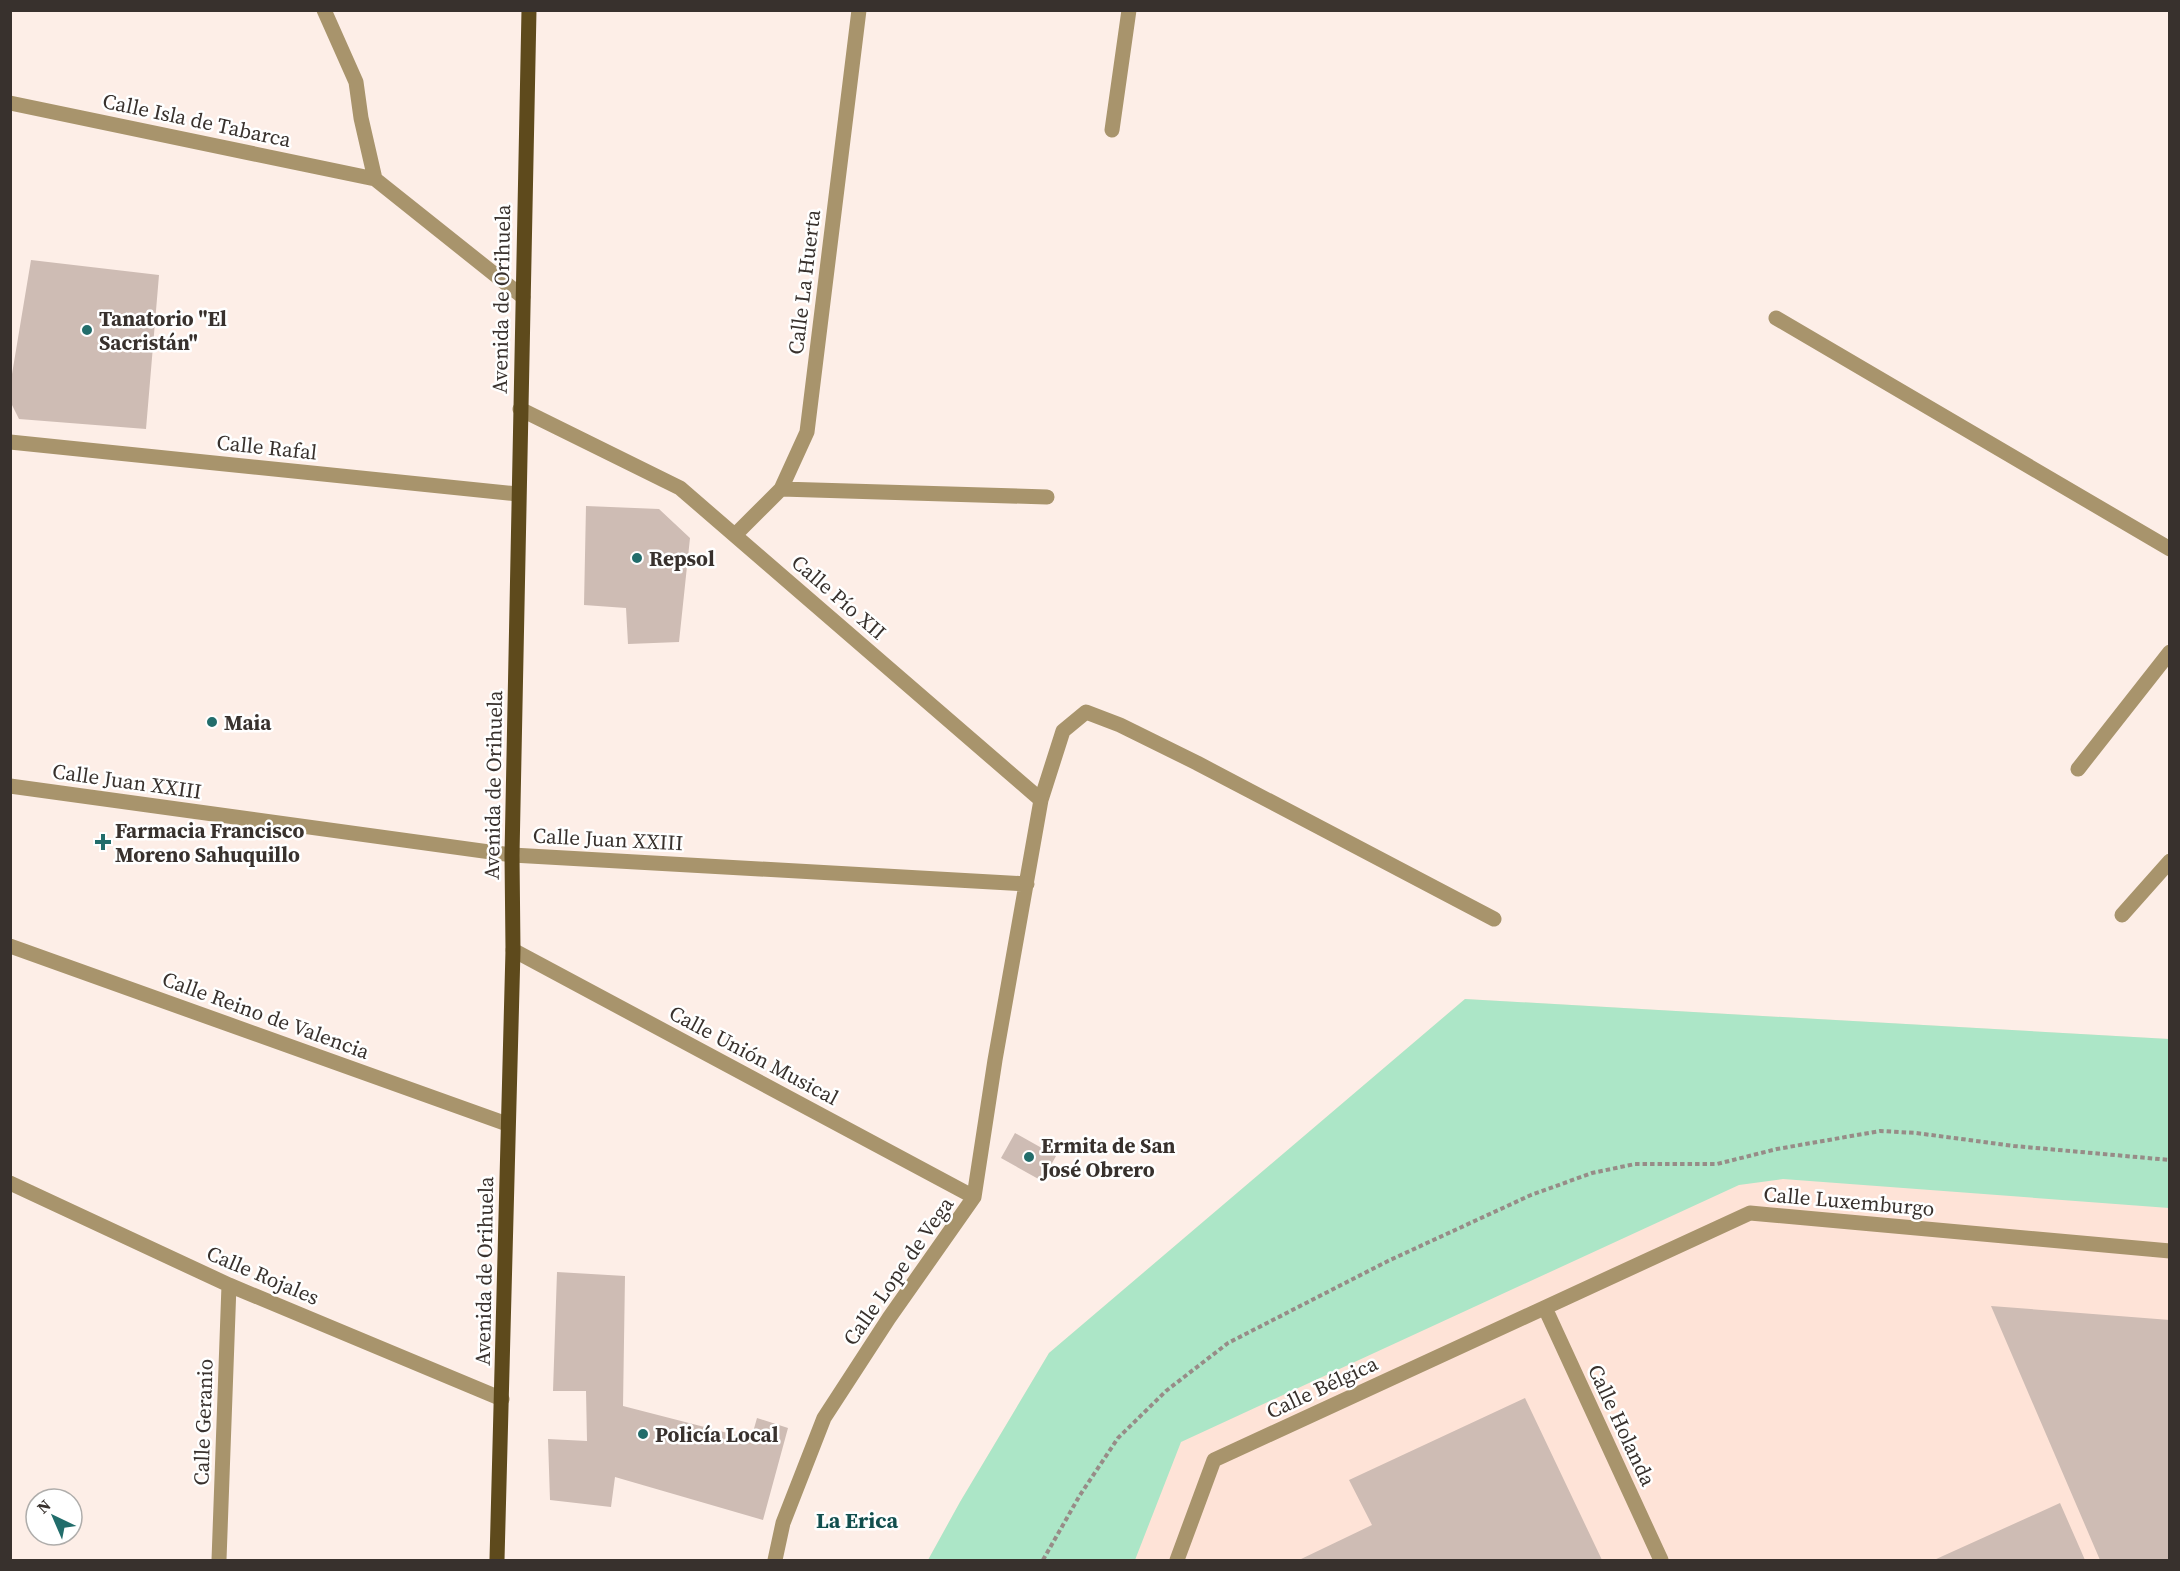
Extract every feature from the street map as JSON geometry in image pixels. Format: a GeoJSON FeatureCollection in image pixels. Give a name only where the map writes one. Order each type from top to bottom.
{"type":"FeatureCollection","features":[{"type":"Feature","properties":{"kind":"main road","name":"Avenida de Orihuela"},"geometry":{"type":"LineString","coordinates":[[497,1560],[513,950],[512,855],[529,10]]}},
{"type":"Feature","properties":{"kind":"street"},"geometry":{"type":"LineString","coordinates":[[324,10],[356,82],[361,118],[375,179],[523,297]]}},
{"type":"Feature","properties":{"kind":"street","name":"Calle La Huerta"},"geometry":{"type":"LineString","coordinates":[[735,535],[781,489],[807,432],[859,10]]}},
{"type":"Feature","properties":{"kind":"street"},"geometry":{"type":"LineString","coordinates":[[1112,130],[1129,10]]}},
{"type":"Feature","properties":{"kind":"street","name":"Calle Isla de Tabarca"},"geometry":{"type":"LineString","coordinates":[[10,103],[375,179]]}},
{"type":"Feature","properties":{"kind":"street"},"geometry":{"type":"LineString","coordinates":[[1776,318],[2169,549]]}},
{"type":"Feature","properties":{"kind":"street","name":"Calle Pío XII"},"geometry":{"type":"LineString","coordinates":[[520,409],[680,488],[1041,800]]}},
{"type":"Feature","properties":{"kind":"street","name":"Calle Rafal"},"geometry":{"type":"LineString","coordinates":[[10,442],[519,494]]}},
{"type":"Feature","properties":{"kind":"street"},"geometry":{"type":"LineString","coordinates":[[781,489],[1047,497]]}},
{"type":"Feature","properties":{"kind":"street"},"geometry":{"type":"LineString","coordinates":[[2078,769],[2169,651]]}},
{"type":"Feature","properties":{"kind":"street"},"geometry":{"type":"LineString","coordinates":[[1027,884],[1041,800],[1063,731],[1086,712],[1120,725],[1197,763],[1494,920]]}},
{"type":"Feature","properties":{"kind":"street","name":"Calle Juan XXIII"},"geometry":{"type":"LineString","coordinates":[[10,786],[512,855],[1027,884]]}},
{"type":"Feature","properties":{"kind":"street"},"geometry":{"type":"LineString","coordinates":[[2122,915],[2169,861]]}},
{"type":"Feature","properties":{"kind":"street","name":"Calle Lope de Vega"},"geometry":{"type":"LineString","coordinates":[[775,1560],[783,1523],[824,1418],[889,1317],[974,1197],[995,1060],[1027,884]]}},
{"type":"Feature","properties":{"kind":"street","name":"Calle Reino de Valencia"},"geometry":{"type":"LineString","coordinates":[[10,946],[507,1124]]}},
{"type":"Feature","properties":{"kind":"street","name":"Calle Unión Musical"},"geometry":{"type":"LineString","coordinates":[[513,950],[974,1197]]}},
{"type":"Feature","properties":{"kind":"street","name":"Calle Rojales"},"geometry":{"type":"LineString","coordinates":[[10,1183],[229,1285],[502,1399]]}},
{"type":"Feature","properties":{"kind":"street","name":"Calle Luxemburgo"},"geometry":{"type":"LineString","coordinates":[[1545,1308],[1750,1213],[2169,1251]]}},
{"type":"Feature","properties":{"kind":"street","name":"Calle Geranio"},"geometry":{"type":"LineString","coordinates":[[219,1560],[229,1285]]}},
{"type":"Feature","properties":{"kind":"street","name":"Calle Bélgica"},"geometry":{"type":"LineString","coordinates":[[1177,1560],[1214,1460],[1545,1308]]}},
{"type":"Feature","properties":{"kind":"street","name":"Calle Holanda"},"geometry":{"type":"LineString","coordinates":[[1545,1308],[1661,1560]]}},
{"type":"Feature","properties":{"kind":"path"},"geometry":{"type":"LineString","coordinates":[[1043,1560],[1080,1495],[1118,1438],[1166,1391],[1228,1342],[1388,1261],[1531,1195],[1592,1173],[1635,1164],[1717,1164],[1777,1149],[1880,1131],[2169,1160]]}},
{"type":"Feature","properties":{"kind":"shaded area"},"geometry":{"type":"Polygon","coordinates":[[[1465,999],[2169,1039],[2169,1560],[928,1560],[1049,1353],[1465,999]]]}},
{"type":"Feature","properties":{"kind":"green space"},"geometry":{"type":"Polygon","coordinates":[[[1465,999],[2169,1039],[2169,1208],[1783,1179],[1739,1185],[1181,1442],[1135,1560],[928,1560],[1049,1353],[1465,999]]]}},
{"type":"Feature","properties":{"kind":"building","name":"Tanatorio \"El Sacristán\""},"geometry":{"type":"Polygon","coordinates":[[[31,260],[159,275],[146,429],[19,419],[10,401],[10,386],[31,260]]]}},
{"type":"Feature","properties":{"kind":"building"},"geometry":{"type":"Polygon","coordinates":[[[586,506],[659,509],[690,538],[679,642],[628,644],[626,608],[584,605],[586,506]]]}},
{"type":"Feature","properties":{"kind":"building","name":"Ermita de San José Obrero"},"geometry":{"type":"Polygon","coordinates":[[[1015,1133],[1056,1156],[1042,1181],[1001,1158],[1015,1133]]]}},
{"type":"Feature","properties":{"kind":"building"},"geometry":{"type":"Polygon","coordinates":[[[557,1272],[625,1276],[623,1406],[751,1439],[757,1418],[788,1428],[763,1520],[615,1477],[611,1507],[550,1500],[548,1439],[587,1441],[586,1391],[553,1391],[557,1272]]]}},
{"type":"Feature","properties":{"kind":"building"},"geometry":{"type":"Polygon","coordinates":[[[1991,1306],[2170,1320],[2170,1560],[2100,1560],[1991,1306]]]}},
{"type":"Feature","properties":{"kind":"building"},"geometry":{"type":"Polygon","coordinates":[[[1525,1398],[1602,1560],[1299,1560],[1372,1525],[1349,1480],[1525,1398]]]}},
{"type":"Feature","properties":{"kind":"building"},"geometry":{"type":"Polygon","coordinates":[[[2060,1503],[2085,1560],[1934,1560],[2060,1503]]]}},
{"type":"Feature","properties":{"kind":"place","name":"Tanatorio \"El Sacristán\""},"geometry":{"type":"Point","coordinates":[87,330]}},
{"type":"Feature","properties":{"kind":"place","name":"Repsol"},"geometry":{"type":"Point","coordinates":[637,558]}},
{"type":"Feature","properties":{"kind":"place","name":"Maia"},"geometry":{"type":"Point","coordinates":[212,722]}},
{"type":"Feature","properties":{"kind":"place","name":"Farmacia Francisco Moreno Sahuquillo"},"geometry":{"type":"Point","coordinates":[103,842]}},
{"type":"Feature","properties":{"kind":"place","name":"Ermita de San José Obrero"},"geometry":{"type":"Point","coordinates":[1029,1157]}},
{"type":"Feature","properties":{"kind":"place","name":"Policía Local"},"geometry":{"type":"Point","coordinates":[643,1434]}},
{"type":"Feature","properties":{"kind":"district","name":"La Erica"},"geometry":{"type":"Point","coordinates":[857,1520]}}]}
